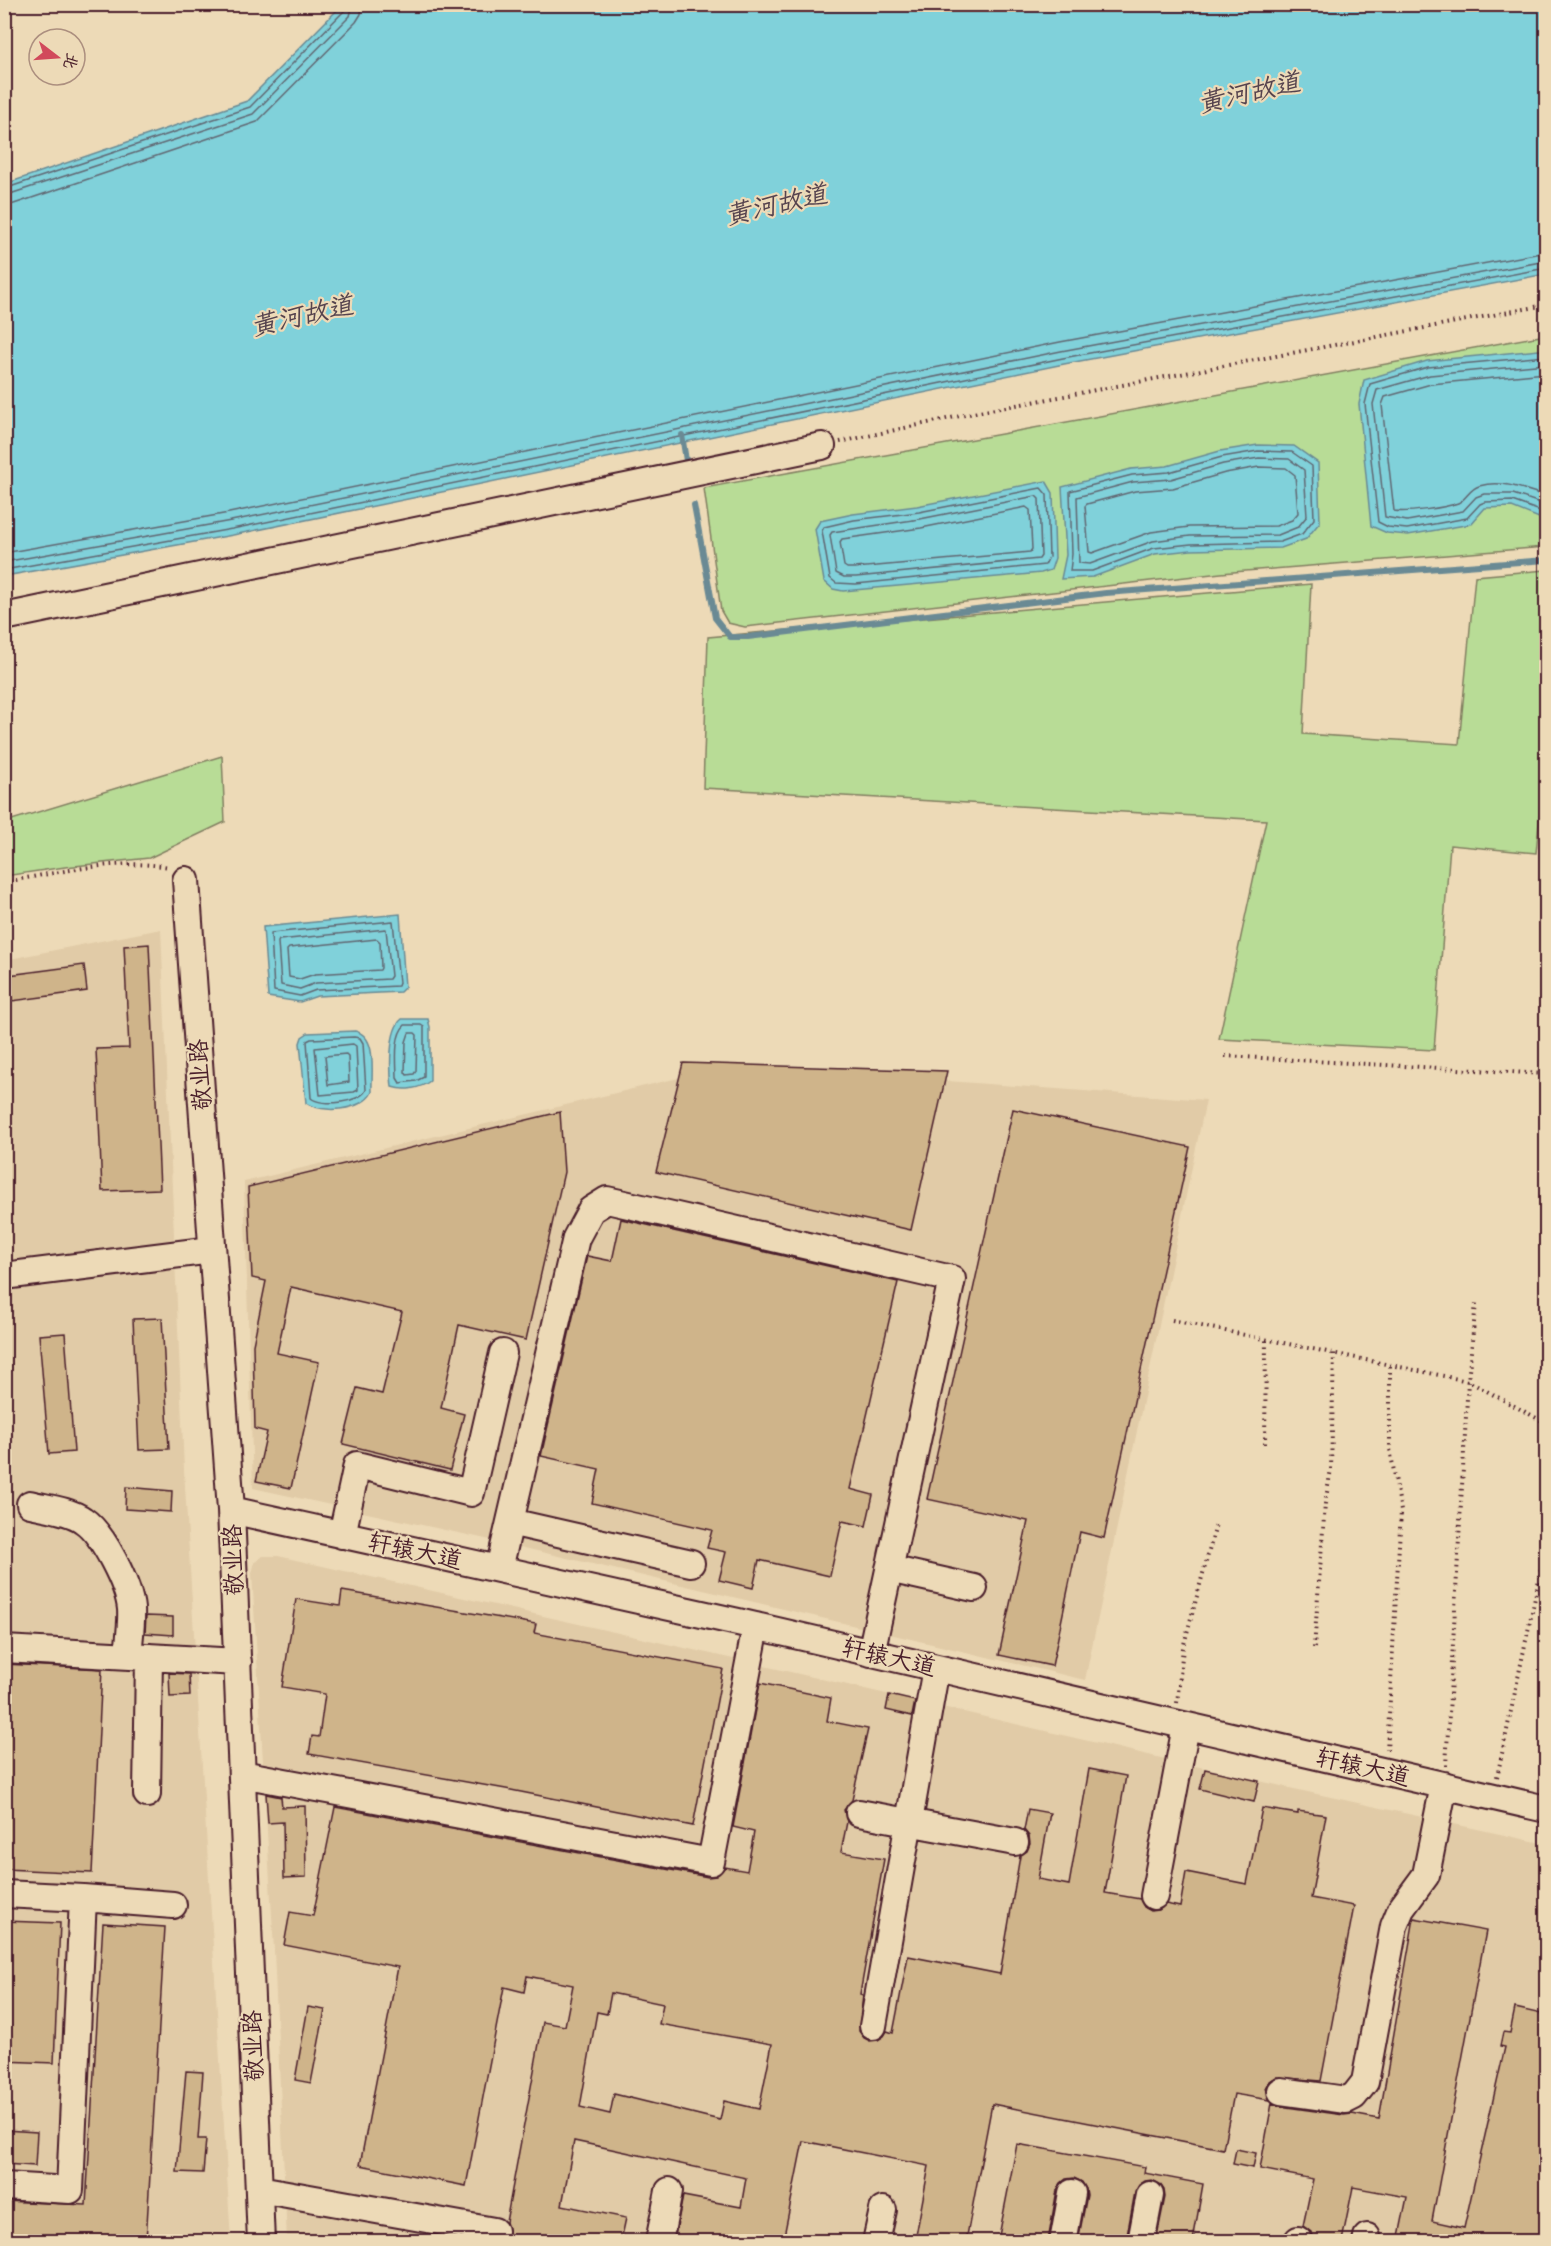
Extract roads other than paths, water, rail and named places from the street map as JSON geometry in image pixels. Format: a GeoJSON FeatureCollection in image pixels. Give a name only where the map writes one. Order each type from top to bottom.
{"type":"FeatureCollection","features":[{"type":"Feature","properties":{"kind":"street"},"geometry":{"type":"LineString","coordinates":[[4,617],[822,446]]}},
{"type":"Feature","properties":{"kind":"street","name":"敬业路"},"geometry":{"type":"LineString","coordinates":[[186,880],[231,1510],[261,2241]]}},
{"type":"Feature","properties":{"kind":"street"},"geometry":{"type":"LineString","coordinates":[[499,1569],[576,1238],[591,1210],[607,1200],[952,1279],[871,1653]]}},
{"type":"Feature","properties":{"kind":"street"},"geometry":{"type":"LineString","coordinates":[[4,1276],[212,1250]]}},
{"type":"Feature","properties":{"kind":"street"},"geometry":{"type":"LineString","coordinates":[[342,1535],[357,1465],[471,1493],[504,1353]]}},
{"type":"Feature","properties":{"kind":"street"},"geometry":{"type":"LineString","coordinates":[[30,1504],[74,1515],[84,1520],[94,1530],[121,1576],[131,1608],[139,1657],[147,1794]]}},
{"type":"Feature","properties":{"kind":"street","name":"轩辕大道"},"geometry":{"type":"LineString","coordinates":[[231,1510],[756,1626],[1546,1809]]}},
{"type":"Feature","properties":{"kind":"street"},"geometry":{"type":"LineString","coordinates":[[510,1522],[691,1563]]}},
{"type":"Feature","properties":{"kind":"street"},"geometry":{"type":"LineString","coordinates":[[889,1569],[974,1588]]}},
{"type":"Feature","properties":{"kind":"street"},"geometry":{"type":"LineString","coordinates":[[242,1774],[711,1862],[756,1626]]}},
{"type":"Feature","properties":{"kind":"street"},"geometry":{"type":"LineString","coordinates":[[4,1649],[238,1662]]}},
{"type":"Feature","properties":{"kind":"street"},"geometry":{"type":"LineString","coordinates":[[873,2026],[936,1668]]}},
{"type":"Feature","properties":{"kind":"street"},"geometry":{"type":"LineString","coordinates":[[1154,1896],[1180,1724]]}},
{"type":"Feature","properties":{"kind":"street"},"geometry":{"type":"LineString","coordinates":[[1281,2091],[1346,2100],[1354,2096],[1365,2082],[1394,1926],[1401,1909],[1426,1875],[1444,1785]]}},
{"type":"Feature","properties":{"kind":"street"},"geometry":{"type":"LineString","coordinates":[[859,1813],[1015,1842]]}},
{"type":"Feature","properties":{"kind":"street"},"geometry":{"type":"LineString","coordinates":[[4,1894],[173,1905]]}},
{"type":"Feature","properties":{"kind":"street"},"geometry":{"type":"LineString","coordinates":[[4,2186],[70,2190],[83,1898]]}},
{"type":"Feature","properties":{"kind":"street"},"geometry":{"type":"LineString","coordinates":[[259,2189],[494,2231]]}},
{"type":"Feature","properties":{"kind":"street"},"geometry":{"type":"LineString","coordinates":[[659,2241],[669,2191]]}},
{"type":"Feature","properties":{"kind":"street"},"geometry":{"type":"LineString","coordinates":[[1063,2241],[1072,2193]]}},
{"type":"Feature","properties":{"kind":"street"},"geometry":{"type":"LineString","coordinates":[[1141,2241],[1150,2195]]}},
{"type":"Feature","properties":{"kind":"street"},"geometry":{"type":"LineString","coordinates":[[876,2241],[883,2210]]}},
{"type":"Feature","properties":{"kind":"water","name":"黄河故道"},"geometry":{"type":"Polygon","coordinates":[[[342,5],[1546,5],[1546,274],[1064,364],[233,535],[5,576],[5,184],[247,101],[342,5]]]}},
{"type":"Feature","properties":{"kind":"water"},"geometry":{"type":"Polygon","coordinates":[[[1546,351],[1546,518],[1539,518],[1512,507],[1485,508],[1471,524],[1408,535],[1387,533],[1371,526],[1359,404],[1364,380],[1427,361],[1546,351]]]}},
{"type":"Feature","properties":{"kind":"water"},"geometry":{"type":"Polygon","coordinates":[[[1258,445],[1294,446],[1318,463],[1320,522],[1306,539],[1281,548],[1191,550],[1155,554],[1093,577],[1061,579],[1066,555],[1062,487],[1131,469],[1167,466],[1220,451],[1258,445]]]}},
{"type":"Feature","properties":{"kind":"water"},"geometry":{"type":"Polygon","coordinates":[[[1046,481],[1053,493],[1055,558],[1051,570],[1041,573],[843,591],[833,589],[824,581],[815,529],[820,521],[853,514],[917,506],[1046,481]]]}},
{"type":"Feature","properties":{"kind":"water"},"geometry":{"type":"Polygon","coordinates":[[[400,914],[405,987],[400,992],[317,996],[300,1002],[268,997],[263,927],[400,914]]]}},
{"type":"Feature","properties":{"kind":"water"},"geometry":{"type":"Polygon","coordinates":[[[402,1019],[428,1019],[430,1081],[422,1086],[402,1089],[392,1087],[391,1061],[394,1032],[402,1019]]]}},
{"type":"Feature","properties":{"kind":"water"},"geometry":{"type":"Polygon","coordinates":[[[355,1031],[362,1034],[370,1047],[372,1092],[360,1103],[342,1109],[322,1109],[306,1103],[300,1043],[302,1037],[308,1033],[355,1031]]]}},
{"type":"Feature","properties":{"kind":"waterway"},"geometry":{"type":"LineString","coordinates":[[682,435],[687,467]]}},
{"type":"Feature","properties":{"kind":"waterway"},"geometry":{"type":"LineString","coordinates":[[694,505],[715,618],[730,637],[748,637],[1106,593],[1546,560]]}}]}
